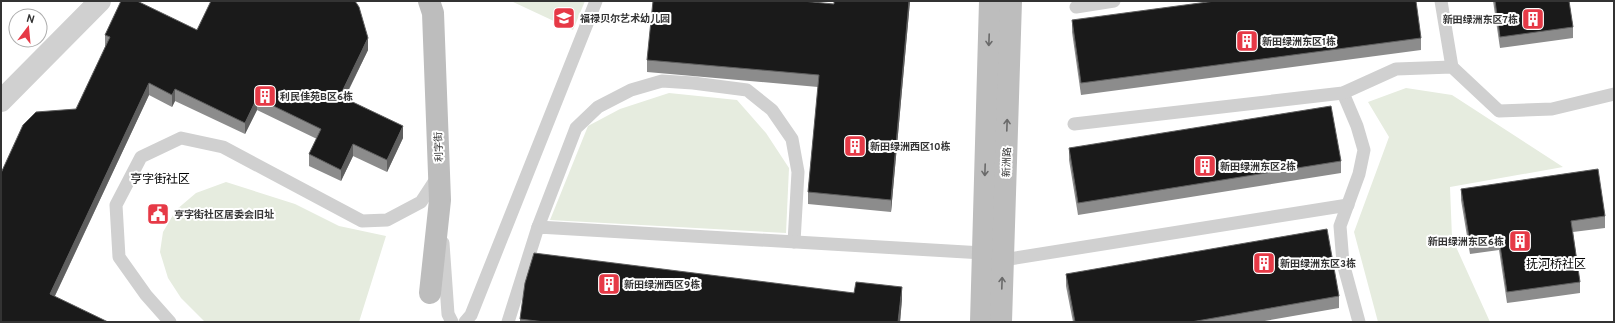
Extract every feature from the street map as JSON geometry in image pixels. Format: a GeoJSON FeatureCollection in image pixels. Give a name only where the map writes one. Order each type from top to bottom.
{"type":"FeatureCollection","features":[{"type":"Feature","properties":{"kind":"main road","name":"利字街"},"geometry":{"type":"LineString","coordinates":[[429,1],[433,14],[440,200],[430,293]]}},
{"type":"Feature","properties":{"kind":"main road","name":"新洲路"},"geometry":{"type":"LineString","coordinates":[[981,322],[990,1]]}},
{"type":"Feature","properties":{"kind":"main road","name":"新洲路"},"geometry":{"type":"LineString","coordinates":[[1001,322],[1011,1]]}},
{"type":"Feature","properties":{"kind":"street"},"geometry":{"type":"LineString","coordinates":[[1,101],[100,1]]}},
{"type":"Feature","properties":{"kind":"lane"},"geometry":{"type":"LineString","coordinates":[[465,322],[471,315],[596,1]]}},
{"type":"Feature","properties":{"kind":"lane"},"geometry":{"type":"LineString","coordinates":[[1076,7],[1114,1]]}},
{"type":"Feature","properties":{"kind":"lane"},"geometry":{"type":"LineString","coordinates":[[1441,1],[1452,67],[1499,111],[1552,109],[1614,94]]}},
{"type":"Feature","properties":{"kind":"lane"},"geometry":{"type":"LineString","coordinates":[[1074,124],[1343,93],[1396,69],[1452,67]]}},
{"type":"Feature","properties":{"kind":"lane"},"geometry":{"type":"LineString","coordinates":[[508,322],[538,228],[576,128],[598,107],[631,90],[662,81],[693,83],[746,90],[772,110],[792,140],[798,172],[794,242]]}},
{"type":"Feature","properties":{"kind":"lane"},"geometry":{"type":"LineString","coordinates":[[1343,93],[1357,126],[1364,150],[1359,174],[1340,226],[1343,263],[1359,322]]}},
{"type":"Feature","properties":{"kind":"lane"},"geometry":{"type":"LineString","coordinates":[[170,322],[146,295],[119,258],[116,206],[141,157],[181,138],[223,147],[362,221],[387,220],[421,202],[439,174]]}},
{"type":"Feature","properties":{"kind":"lane"},"geometry":{"type":"LineString","coordinates":[[440,200],[448,314],[452,322]]}},
{"type":"Feature","properties":{"kind":"lane"},"geometry":{"type":"LineString","coordinates":[[1003,260],[1348,205]]}},
{"type":"Feature","properties":{"kind":"lane"},"geometry":{"type":"LineString","coordinates":[[538,228],[983,253]]}},
{"type":"Feature","properties":{"kind":"shaded area","name":"福禄贝尔艺术幼儿园"},"geometry":{"type":"Polygon","coordinates":[[[511,1],[585,1],[573,30],[511,1]]]}},
{"type":"Feature","properties":{"kind":"shaded area"},"geometry":{"type":"Polygon","coordinates":[[[1406,88],[1452,95],[1563,167],[1450,187],[1452,238],[1490,322],[1378,322],[1354,232],[1389,137],[1368,102],[1406,88]]]}},
{"type":"Feature","properties":{"kind":"shaded area"},"geometry":{"type":"Polygon","coordinates":[[[669,93],[737,100],[766,133],[789,168],[786,233],[550,220],[588,126],[620,109],[669,93]]]}},
{"type":"Feature","properties":{"kind":"shaded area"},"geometry":{"type":"Polygon","coordinates":[[[226,182],[295,204],[339,226],[386,236],[359,322],[205,322],[181,298],[168,278],[160,252],[163,232],[176,210],[196,193],[226,182]]]}},
{"type":"Feature","properties":{"kind":"building"},"geometry":{"type":"Polygon","coordinates":[[[121,1],[137,1],[197,30],[211,1],[355,1],[359,7],[368,38],[340,96],[403,126],[387,160],[353,144],[341,170],[309,154],[321,129],[257,98],[245,123],[175,89],[172,95],[149,83],[50,294],[108,322],[1,322],[1,173],[23,125],[36,112],[76,109],[110,37],[105,35],[121,1]]]}},
{"type":"Feature","properties":{"kind":"building","name":"新田绿洲西区10栋"},"geometry":{"type":"Polygon","coordinates":[[[653,1],[802,1],[834,4],[834,1],[909,1],[891,200],[808,192],[819,75],[647,60],[653,1]]]}},
{"type":"Feature","properties":{"kind":"building","name":"新田绿洲东区1栋"},"geometry":{"type":"Polygon","coordinates":[[[1215,1],[1416,1],[1421,38],[1081,83],[1072,20],[1215,1]]]}},
{"type":"Feature","properties":{"kind":"building","name":"新田绿洲东区7栋"},"geometry":{"type":"Polygon","coordinates":[[[1495,1],[1569,1],[1573,27],[1500,37],[1495,1]]]}},
{"type":"Feature","properties":{"kind":"building","name":"新田绿洲东区2栋"},"geometry":{"type":"Polygon","coordinates":[[[1331,106],[1341,161],[1078,203],[1069,148],[1331,106]]]}},
{"type":"Feature","properties":{"kind":"building","name":"新田绿洲东区6栋"},"geometry":{"type":"Polygon","coordinates":[[[1598,169],[1605,216],[1571,221],[1580,282],[1507,292],[1499,239],[1470,243],[1461,189],[1598,169]]]}},
{"type":"Feature","properties":{"kind":"building","name":"新田绿洲东区3栋"},"geometry":{"type":"Polygon","coordinates":[[[1327,229],[1339,296],[1191,322],[1075,322],[1066,274],[1327,229]]]}},
{"type":"Feature","properties":{"kind":"building","name":"新田绿洲西区9栋"},"geometry":{"type":"Polygon","coordinates":[[[534,253],[854,293],[856,282],[902,287],[898,322],[545,322],[520,319],[525,283],[534,253]]]}},
{"type":"Feature","properties":{"kind":"place","name":"福禄贝尔艺术幼儿园"},"geometry":{"type":"Point","coordinates":[564,18]}},
{"type":"Feature","properties":{"kind":"place","name":"新田绿洲东区7栋"},"geometry":{"type":"Point","coordinates":[1533,19]}},
{"type":"Feature","properties":{"kind":"place","name":"新田绿洲东区1栋"},"geometry":{"type":"Point","coordinates":[1247,41]}},
{"type":"Feature","properties":{"kind":"place","name":"利民佳苑B区6栋"},"geometry":{"type":"Point","coordinates":[265,96]}},
{"type":"Feature","properties":{"kind":"place","name":"新田绿洲西区10栋"},"geometry":{"type":"Point","coordinates":[855,146]}},
{"type":"Feature","properties":{"kind":"place","name":"新田绿洲东区2栋"},"geometry":{"type":"Point","coordinates":[1205,166]}},
{"type":"Feature","properties":{"kind":"place","name":"亨字街社区居委会旧址"},"geometry":{"type":"Point","coordinates":[158,214]}},
{"type":"Feature","properties":{"kind":"place","name":"新田绿洲东区6栋"},"geometry":{"type":"Point","coordinates":[1520,241]}},
{"type":"Feature","properties":{"kind":"place","name":"新田绿洲东区3栋"},"geometry":{"type":"Point","coordinates":[1264,263]}},
{"type":"Feature","properties":{"kind":"place","name":"新田绿洲西区9栋"},"geometry":{"type":"Point","coordinates":[609,284]}},
{"type":"Feature","properties":{"kind":"district","name":"亨字街社区"},"geometry":{"type":"Point","coordinates":[160,179]}},
{"type":"Feature","properties":{"kind":"district","name":"抚河桥社区"},"geometry":{"type":"Point","coordinates":[1556,264]}}]}
